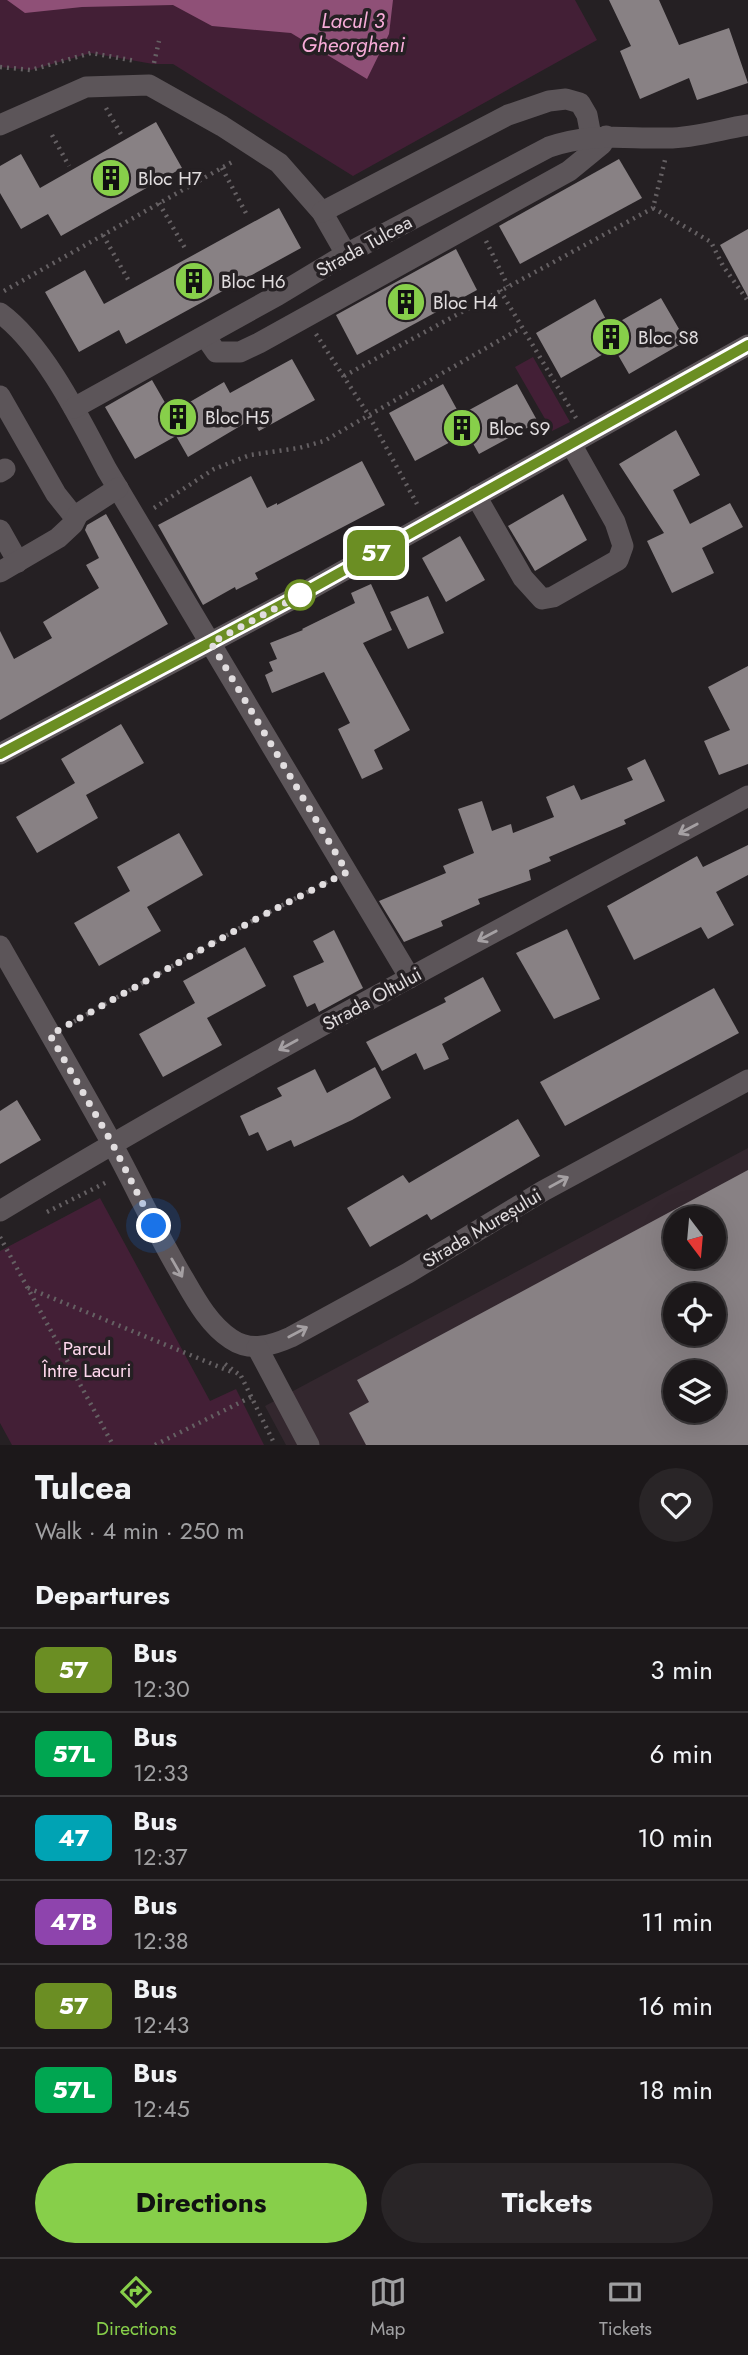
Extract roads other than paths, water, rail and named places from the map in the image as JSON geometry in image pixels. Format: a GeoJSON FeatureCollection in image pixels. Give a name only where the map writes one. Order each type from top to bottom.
{"type":"FeatureCollection","features":[{"type":"Feature","properties":{"kind":"street"},"geometry":{"type":"LineString","coordinates":[[0,125],[86,87],[149,85],[279,163],[322,212],[346,254]]}},
{"type":"Feature","properties":{"kind":"street"},"geometry":{"type":"LineString","coordinates":[[205,336],[216,352],[240,352],[569,171],[603,144],[580,103],[566,99],[549,101],[508,115],[473,132],[322,212]]}},
{"type":"Feature","properties":{"kind":"street","name":"Strada Tulcea"},"geometry":{"type":"LineString","coordinates":[[74,408],[346,254],[529,156],[569,140],[599,136],[670,138],[748,125]]}},
{"type":"Feature","properties":{"kind":"street"},"geometry":{"type":"LineString","coordinates":[[412,219],[429,247]]}},
{"type":"Feature","properties":{"kind":"street"},"geometry":{"type":"LineString","coordinates":[[2,318],[30,341],[74,408],[118,488],[410,978]]}},
{"type":"Feature","properties":{"kind":"street"},"geometry":{"type":"LineString","coordinates":[[0,754],[211,643],[748,345]]}},
{"type":"Feature","properties":{"kind":"street"},"geometry":{"type":"LineString","coordinates":[[0,396],[56,494],[67,510],[78,514]]}},
{"type":"Feature","properties":{"kind":"street"},"geometry":{"type":"LineString","coordinates":[[476,496],[523,578],[542,599],[553,597],[618,560],[623,546],[579,440]]}},
{"type":"Feature","properties":{"kind":"street"},"geometry":{"type":"LineString","coordinates":[[0,530],[9,567],[58,538],[73,524],[78,514],[118,488]]}},
{"type":"Feature","properties":{"kind":"street","name":"Strada Oltului"},"geometry":{"type":"LineString","coordinates":[[0,1210],[112,1143],[410,978],[748,796]]}},
{"type":"Feature","properties":{"kind":"street"},"geometry":{"type":"LineString","coordinates":[[0,946],[112,1143],[200,1308],[228,1338],[241,1345],[257,1347],[309,1445]]}},
{"type":"Feature","properties":{"kind":"street","name":"Strada Mureșului"},"geometry":{"type":"LineString","coordinates":[[257,1347],[275,1344],[291,1337],[408,1273],[543,1191],[748,1080]]}},
{"type":"Feature","properties":{"kind":"water","name":"Lacul 3 Gheorgheni"},"geometry":{"type":"Polygon","coordinates":[[[7,0],[393,0],[389,34],[367,79],[291,33],[212,26],[173,5],[82,7],[25,13],[7,0]]]}},
{"type":"Feature","properties":{"kind":"place","name":"Bloc H7"},"geometry":{"type":"Point","coordinates":[111,178]}},
{"type":"Feature","properties":{"kind":"place","name":"Bloc H6"},"geometry":{"type":"Point","coordinates":[194,281]}},
{"type":"Feature","properties":{"kind":"place","name":"Bloc H4"},"geometry":{"type":"Point","coordinates":[406,302]}},
{"type":"Feature","properties":{"kind":"place","name":"Bloc S8"},"geometry":{"type":"Point","coordinates":[611,337]}},
{"type":"Feature","properties":{"kind":"place","name":"Bloc H5"},"geometry":{"type":"Point","coordinates":[178,417]}},
{"type":"Feature","properties":{"kind":"place","name":"Bloc S9"},"geometry":{"type":"Point","coordinates":[462,428]}},
{"type":"Feature","properties":{"kind":"park label","name":"Parcul Între Lacuri"},"geometry":{"type":"Point","coordinates":[87,1359]}}]}
